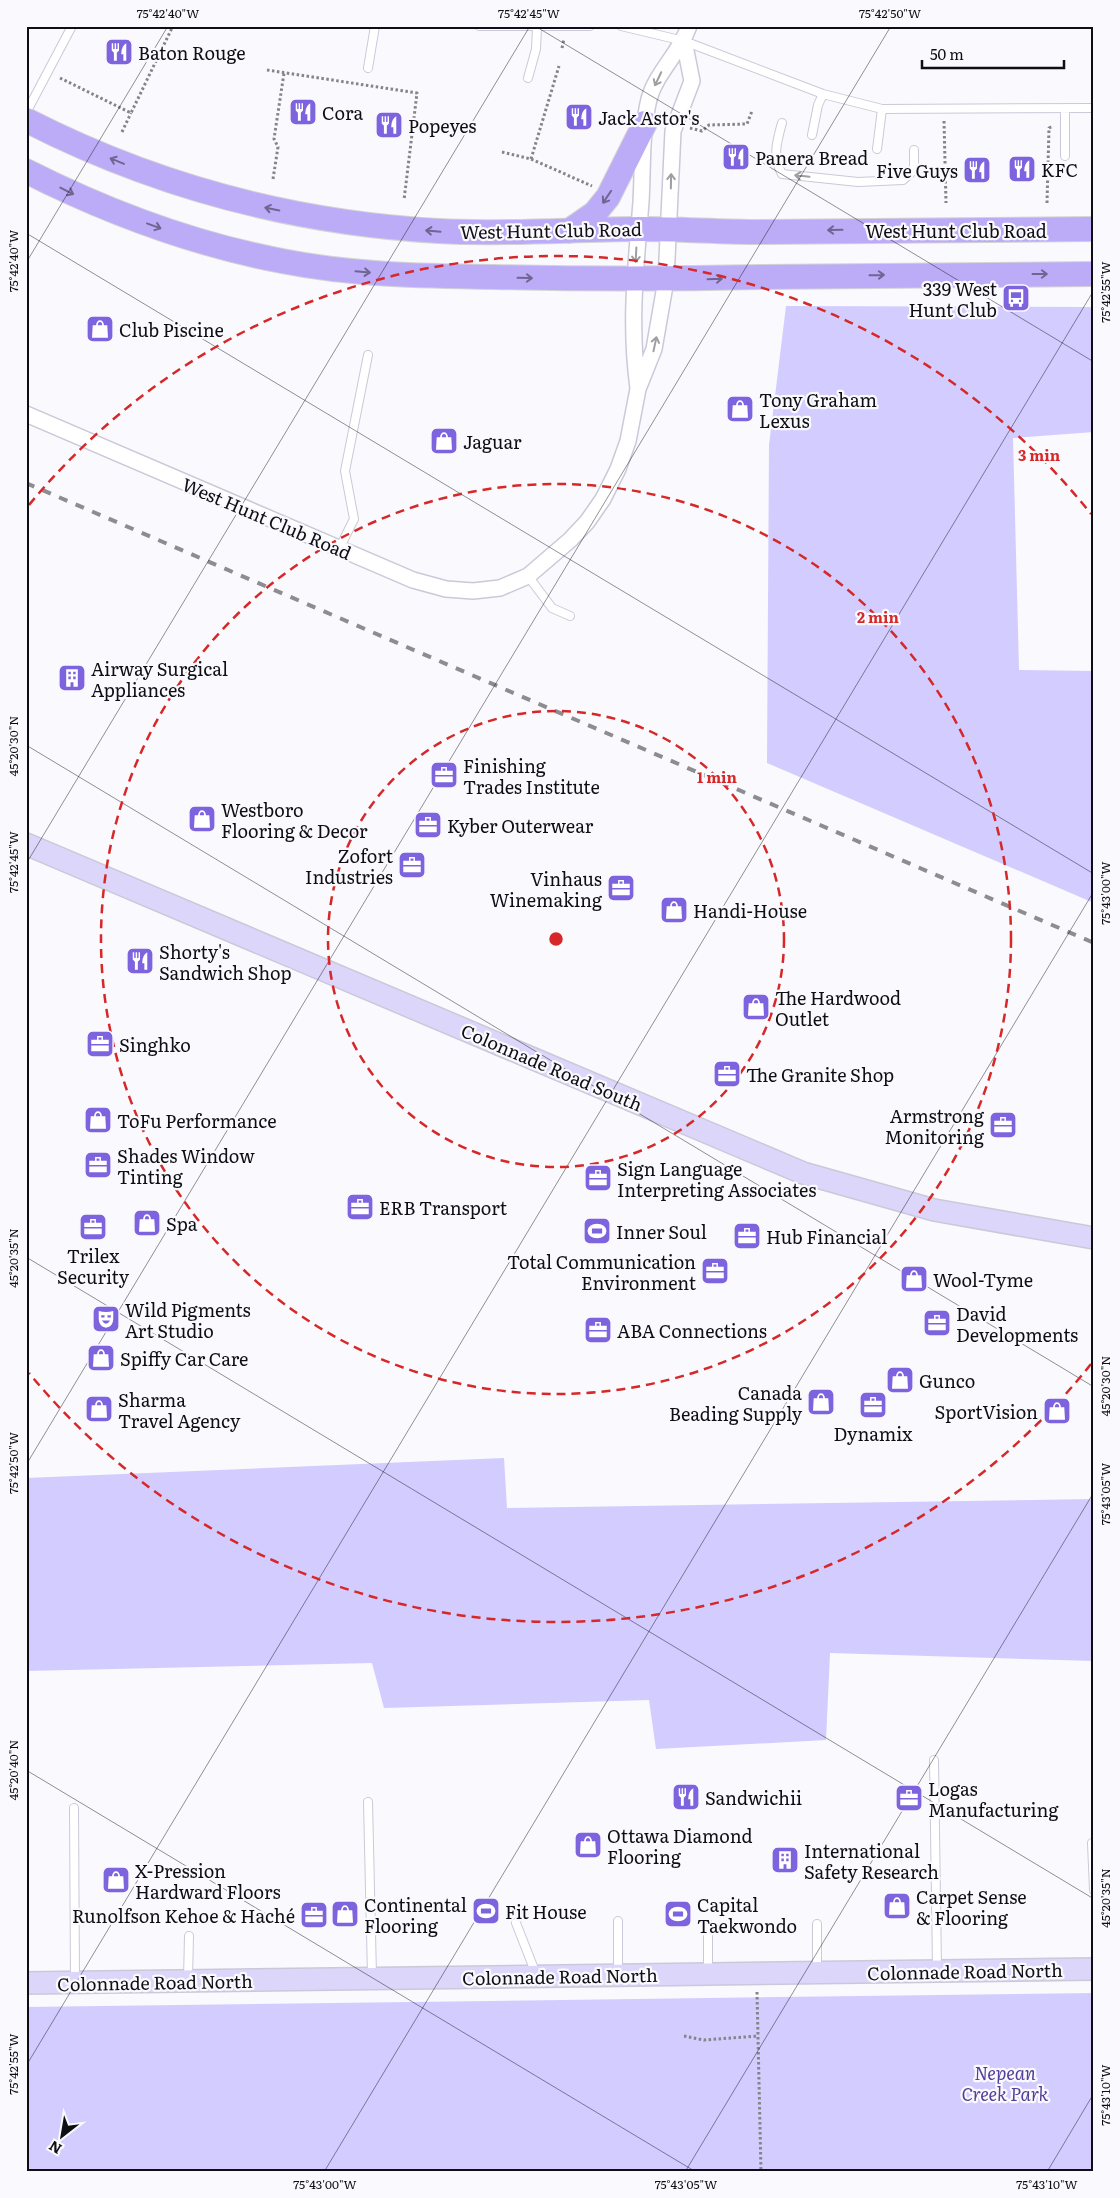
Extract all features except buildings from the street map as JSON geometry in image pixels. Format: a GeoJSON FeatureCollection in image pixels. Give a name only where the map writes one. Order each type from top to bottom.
{"type":"FeatureCollection","features":[{"type":"Feature","properties":{"kind":"main road","name":"West Hunt Club Road"},"geometry":{"type":"LineString","coordinates":[[26,120],[110,158],[180,185],[265,208],[339,221],[423,230],[668,229],[759,232],[1094,229]]}},
{"type":"Feature","properties":{"kind":"main road"},"geometry":{"type":"LineString","coordinates":[[569,230],[595,213],[608,197],[645,123]]}},
{"type":"Feature","properties":{"kind":"main road"},"geometry":{"type":"LineString","coordinates":[[26,171],[78,197],[160,229],[282,261],[348,271],[408,275],[634,280],[1094,274]]}},
{"type":"Feature","properties":{"kind":"street"},"geometry":{"type":"LineString","coordinates":[[684,41],[689,26]]}},
{"type":"Feature","properties":{"kind":"street","name":"West Hunt Club Road"},"geometry":{"type":"LineString","coordinates":[[638,389],[632,347],[634,280],[645,123],[650,97],[665,64],[684,41]]}},
{"type":"Feature","properties":{"kind":"street","name":"West Hunt Club Road"},"geometry":{"type":"LineString","coordinates":[[26,414],[413,580],[446,589],[473,591],[500,588],[528,576],[570,540],[603,499],[618,469],[628,441],[638,389],[654,349],[666,280],[673,131],[692,81],[684,41]]}},
{"type":"Feature","properties":{"kind":"street","name":"Colonnade Road South"},"geometry":{"type":"LineString","coordinates":[[27,846],[803,1173],[934,1210],[1094,1238]]}},
{"type":"Feature","properties":{"kind":"street","name":"Colonnade Road North"},"geometry":{"type":"LineString","coordinates":[[26,1983],[75,1984],[372,1978],[1094,1970]]}},
{"type":"Feature","properties":{"kind":"lane"},"geometry":{"type":"LineString","coordinates":[[26,113],[72,26]]}},
{"type":"Feature","properties":{"kind":"lane"},"geometry":{"type":"LineString","coordinates":[[368,68],[375,26]]}},
{"type":"Feature","properties":{"kind":"lane"},"geometry":{"type":"LineString","coordinates":[[479,26],[590,26]]}},
{"type":"Feature","properties":{"kind":"lane"},"geometry":{"type":"LineString","coordinates":[[621,26],[684,41],[823,94],[882,109],[1094,108]]}},
{"type":"Feature","properties":{"kind":"lane"},"geometry":{"type":"LineString","coordinates":[[528,78],[536,49],[537,27]]}},
{"type":"Feature","properties":{"kind":"lane"},"geometry":{"type":"LineString","coordinates":[[812,134],[818,105],[823,94]]}},
{"type":"Feature","properties":{"kind":"lane"},"geometry":{"type":"LineString","coordinates":[[1065,108],[1065,156]]}},
{"type":"Feature","properties":{"kind":"lane"},"geometry":{"type":"LineString","coordinates":[[877,149],[882,109]]}},
{"type":"Feature","properties":{"kind":"lane"},"geometry":{"type":"LineString","coordinates":[[782,123],[775,149],[778,167],[782,174],[858,182],[903,180],[914,170],[914,150]]}},
{"type":"Feature","properties":{"kind":"lane"},"geometry":{"type":"LineString","coordinates":[[340,549],[354,518],[345,471],[368,355]]}},
{"type":"Feature","properties":{"kind":"lane"},"geometry":{"type":"LineString","coordinates":[[528,576],[552,608],[570,616]]}},
{"type":"Feature","properties":{"kind":"lane"},"geometry":{"type":"LineString","coordinates":[[934,1760],[936,1971]]}},
{"type":"Feature","properties":{"kind":"lane"},"geometry":{"type":"LineString","coordinates":[[368,1802],[372,1978]]}},
{"type":"Feature","properties":{"kind":"lane"},"geometry":{"type":"LineString","coordinates":[[74,1808],[75,1984]]}},
{"type":"Feature","properties":{"kind":"lane"},"geometry":{"type":"LineString","coordinates":[[1092,1843],[1094,1890]]}},
{"type":"Feature","properties":{"kind":"lane"},"geometry":{"type":"LineString","coordinates":[[618,1921],[618,1975]]}},
{"type":"Feature","properties":{"kind":"lane"},"geometry":{"type":"LineString","coordinates":[[516,1923],[536,1976]]}},
{"type":"Feature","properties":{"kind":"lane"},"geometry":{"type":"LineString","coordinates":[[708,1924],[708,1974]]}},
{"type":"Feature","properties":{"kind":"lane"},"geometry":{"type":"LineString","coordinates":[[817,1924],[817,1972]]}},
{"type":"Feature","properties":{"kind":"lane"},"geometry":{"type":"LineString","coordinates":[[188,1981],[189,1936]]}},
{"type":"Feature","properties":{"kind":"path"},"geometry":{"type":"LineString","coordinates":[[122,132],[173,26]]}},
{"type":"Feature","properties":{"kind":"path"},"geometry":{"type":"LineString","coordinates":[[562,48],[564,39]]}},
{"type":"Feature","properties":{"kind":"path"},"geometry":{"type":"LineString","coordinates":[[531,159],[559,66]]}},
{"type":"Feature","properties":{"kind":"path"},"geometry":{"type":"LineString","coordinates":[[268,70],[417,93],[404,200]]}},
{"type":"Feature","properties":{"kind":"path"},"geometry":{"type":"LineString","coordinates":[[273,179],[278,147],[274,139],[284,73]]}},
{"type":"Feature","properties":{"kind":"path"},"geometry":{"type":"LineString","coordinates":[[60,78],[131,113]]}},
{"type":"Feature","properties":{"kind":"path"},"geometry":{"type":"LineString","coordinates":[[944,109],[946,203]]}},
{"type":"Feature","properties":{"kind":"path"},"geometry":{"type":"LineString","coordinates":[[689,128],[702,131],[709,125],[747,124],[752,111]]}},
{"type":"Feature","properties":{"kind":"path"},"geometry":{"type":"LineString","coordinates":[[1047,203],[1049,128],[1065,122]]}},
{"type":"Feature","properties":{"kind":"path"},"geometry":{"type":"LineString","coordinates":[[502,152],[531,159],[598,189]]}},
{"type":"Feature","properties":{"kind":"path"},"geometry":{"type":"LineString","coordinates":[[756,1973],[761,2172]]}},
{"type":"Feature","properties":{"kind":"path"},"geometry":{"type":"LineString","coordinates":[[684,2036],[704,2040],[758,2036]]}},
{"type":"Feature","properties":{"kind":"green space"},"geometry":{"type":"Polygon","coordinates":[[[786,306],[1094,307],[1094,432],[1013,438],[1019,670],[1094,671],[1094,903],[767,763],[769,445],[786,306]]]}},
{"type":"Feature","properties":{"kind":"green space"},"geometry":{"type":"Polygon","coordinates":[[[504,1458],[507,1508],[1094,1499],[1094,1661],[830,1653],[826,1740],[656,1749],[649,1700],[384,1708],[372,1663],[26,1671],[26,1478],[504,1458]]]}},
{"type":"Feature","properties":{"kind":"green space","name":"Nepean Creek Park"},"geometry":{"type":"Polygon","coordinates":[[[1094,1993],[1094,2172],[26,2172],[26,2007],[1094,1993]]]}},
{"type":"Feature","properties":{"kind":"railway"},"geometry":{"type":"LineString","coordinates":[[26,483],[1094,943]]}},
{"type":"Feature","properties":{"kind":"place","name":"Baton Rouge"},"geometry":{"type":"Point","coordinates":[119,52]}},
{"type":"Feature","properties":{"kind":"place","name":"Cora"},"geometry":{"type":"Point","coordinates":[303,112]}},
{"type":"Feature","properties":{"kind":"place","name":"Jack Astor's"},"geometry":{"type":"Point","coordinates":[579,117]}},
{"type":"Feature","properties":{"kind":"place","name":"Popeyes"},"geometry":{"type":"Point","coordinates":[389,125]}},
{"type":"Feature","properties":{"kind":"place","name":"Panera Bread"},"geometry":{"type":"Point","coordinates":[736,157]}},
{"type":"Feature","properties":{"kind":"place","name":"KFC"},"geometry":{"type":"Point","coordinates":[1022,169]}},
{"type":"Feature","properties":{"kind":"place","name":"Five Guys"},"geometry":{"type":"Point","coordinates":[977,170]}},
{"type":"Feature","properties":{"kind":"place","name":"339 West Hunt Club"},"geometry":{"type":"Point","coordinates":[1016,298]}},
{"type":"Feature","properties":{"kind":"place","name":"Club Piscine"},"geometry":{"type":"Point","coordinates":[100,329]}},
{"type":"Feature","properties":{"kind":"place","name":"Tony Graham Lexus"},"geometry":{"type":"Point","coordinates":[740,409]}},
{"type":"Feature","properties":{"kind":"place","name":"Jaguar"},"geometry":{"type":"Point","coordinates":[444,441]}},
{"type":"Feature","properties":{"kind":"place","name":"Airway Surgical Appliances"},"geometry":{"type":"Point","coordinates":[72,678]}},
{"type":"Feature","properties":{"kind":"place","name":"Finishing Trades Institute"},"geometry":{"type":"Point","coordinates":[444,775]}},
{"type":"Feature","properties":{"kind":"place","name":"Westboro Flooring & Decor"},"geometry":{"type":"Point","coordinates":[202,819]}},
{"type":"Feature","properties":{"kind":"place","name":"Kyber Outerwear"},"geometry":{"type":"Point","coordinates":[428,825]}},
{"type":"Feature","properties":{"kind":"place","name":"Zofort Industries"},"geometry":{"type":"Point","coordinates":[412,865]}},
{"type":"Feature","properties":{"kind":"place","name":"Vinhaus Winemaking"},"geometry":{"type":"Point","coordinates":[621,888]}},
{"type":"Feature","properties":{"kind":"place","name":"Handi-House"},"geometry":{"type":"Point","coordinates":[674,910]}},
{"type":"Feature","properties":{"kind":"place","name":"Shorty's Sandwich Shop"},"geometry":{"type":"Point","coordinates":[140,961]}},
{"type":"Feature","properties":{"kind":"place","name":"The Hardwood Outlet"},"geometry":{"type":"Point","coordinates":[756,1007]}},
{"type":"Feature","properties":{"kind":"place","name":"Singhko"},"geometry":{"type":"Point","coordinates":[100,1044]}},
{"type":"Feature","properties":{"kind":"place","name":"The Granite Shop"},"geometry":{"type":"Point","coordinates":[727,1074]}},
{"type":"Feature","properties":{"kind":"place","name":"ToFu Performance"},"geometry":{"type":"Point","coordinates":[98,1120]}},
{"type":"Feature","properties":{"kind":"place","name":"Armstrong Monitoring"},"geometry":{"type":"Point","coordinates":[1003,1125]}},
{"type":"Feature","properties":{"kind":"place","name":"Shades Window Tinting"},"geometry":{"type":"Point","coordinates":[98,1165]}},
{"type":"Feature","properties":{"kind":"place","name":"Sign Language Interpreting Associates"},"geometry":{"type":"Point","coordinates":[598,1178]}},
{"type":"Feature","properties":{"kind":"place","name":"ERB Transport"},"geometry":{"type":"Point","coordinates":[360,1207]}},
{"type":"Feature","properties":{"kind":"place","name":"Spa"},"geometry":{"type":"Point","coordinates":[147,1223]}},
{"type":"Feature","properties":{"kind":"place","name":"Trilex Security"},"geometry":{"type":"Point","coordinates":[93,1227]}},
{"type":"Feature","properties":{"kind":"place","name":"Inner Soul"},"geometry":{"type":"Point","coordinates":[597,1231]}},
{"type":"Feature","properties":{"kind":"place","name":"Hub Financial"},"geometry":{"type":"Point","coordinates":[747,1236]}},
{"type":"Feature","properties":{"kind":"place","name":"Total Communication Environment"},"geometry":{"type":"Point","coordinates":[715,1271]}},
{"type":"Feature","properties":{"kind":"place","name":"Wool-Tyme"},"geometry":{"type":"Point","coordinates":[914,1279]}},
{"type":"Feature","properties":{"kind":"place","name":"Wild Pigments Art Studio"},"geometry":{"type":"Point","coordinates":[106,1319]}},
{"type":"Feature","properties":{"kind":"place","name":"David Developments"},"geometry":{"type":"Point","coordinates":[937,1323]}},
{"type":"Feature","properties":{"kind":"place","name":"ABA Connections"},"geometry":{"type":"Point","coordinates":[598,1330]}},
{"type":"Feature","properties":{"kind":"place","name":"Spiffy Car Care"},"geometry":{"type":"Point","coordinates":[101,1358]}},
{"type":"Feature","properties":{"kind":"place","name":"Gunco"},"geometry":{"type":"Point","coordinates":[900,1380]}},
{"type":"Feature","properties":{"kind":"place","name":"Canada Beading Supply"},"geometry":{"type":"Point","coordinates":[821,1402]}},
{"type":"Feature","properties":{"kind":"place","name":"Dynamix"},"geometry":{"type":"Point","coordinates":[873,1405]}},
{"type":"Feature","properties":{"kind":"place","name":"Sharma Travel Agency"},"geometry":{"type":"Point","coordinates":[99,1409]}},
{"type":"Feature","properties":{"kind":"place","name":"SportVision"},"geometry":{"type":"Point","coordinates":[1057,1411]}},
{"type":"Feature","properties":{"kind":"place","name":"Sandwichii"},"geometry":{"type":"Point","coordinates":[686,1797]}},
{"type":"Feature","properties":{"kind":"place","name":"Logas Manufacturing"},"geometry":{"type":"Point","coordinates":[909,1798]}},
{"type":"Feature","properties":{"kind":"place","name":"Ottawa Diamond Flooring"},"geometry":{"type":"Point","coordinates":[588,1845]}},
{"type":"Feature","properties":{"kind":"place","name":"International Safety Research"},"geometry":{"type":"Point","coordinates":[785,1860]}},
{"type":"Feature","properties":{"kind":"place","name":"X-Pression Hardward Floors"},"geometry":{"type":"Point","coordinates":[116,1880]}},
{"type":"Feature","properties":{"kind":"place","name":"Carpet Sense & Flooring"},"geometry":{"type":"Point","coordinates":[897,1906]}},
{"type":"Feature","properties":{"kind":"place","name":"Fit House"},"geometry":{"type":"Point","coordinates":[486,1911]}},
{"type":"Feature","properties":{"kind":"place","name":"Continental Flooring"},"geometry":{"type":"Point","coordinates":[345,1914]}},
{"type":"Feature","properties":{"kind":"place","name":"Capital Taekwondo"},"geometry":{"type":"Point","coordinates":[678,1914]}},
{"type":"Feature","properties":{"kind":"place","name":"Runolfson Kehoe & Haché"},"geometry":{"type":"Point","coordinates":[314,1915]}}]}
